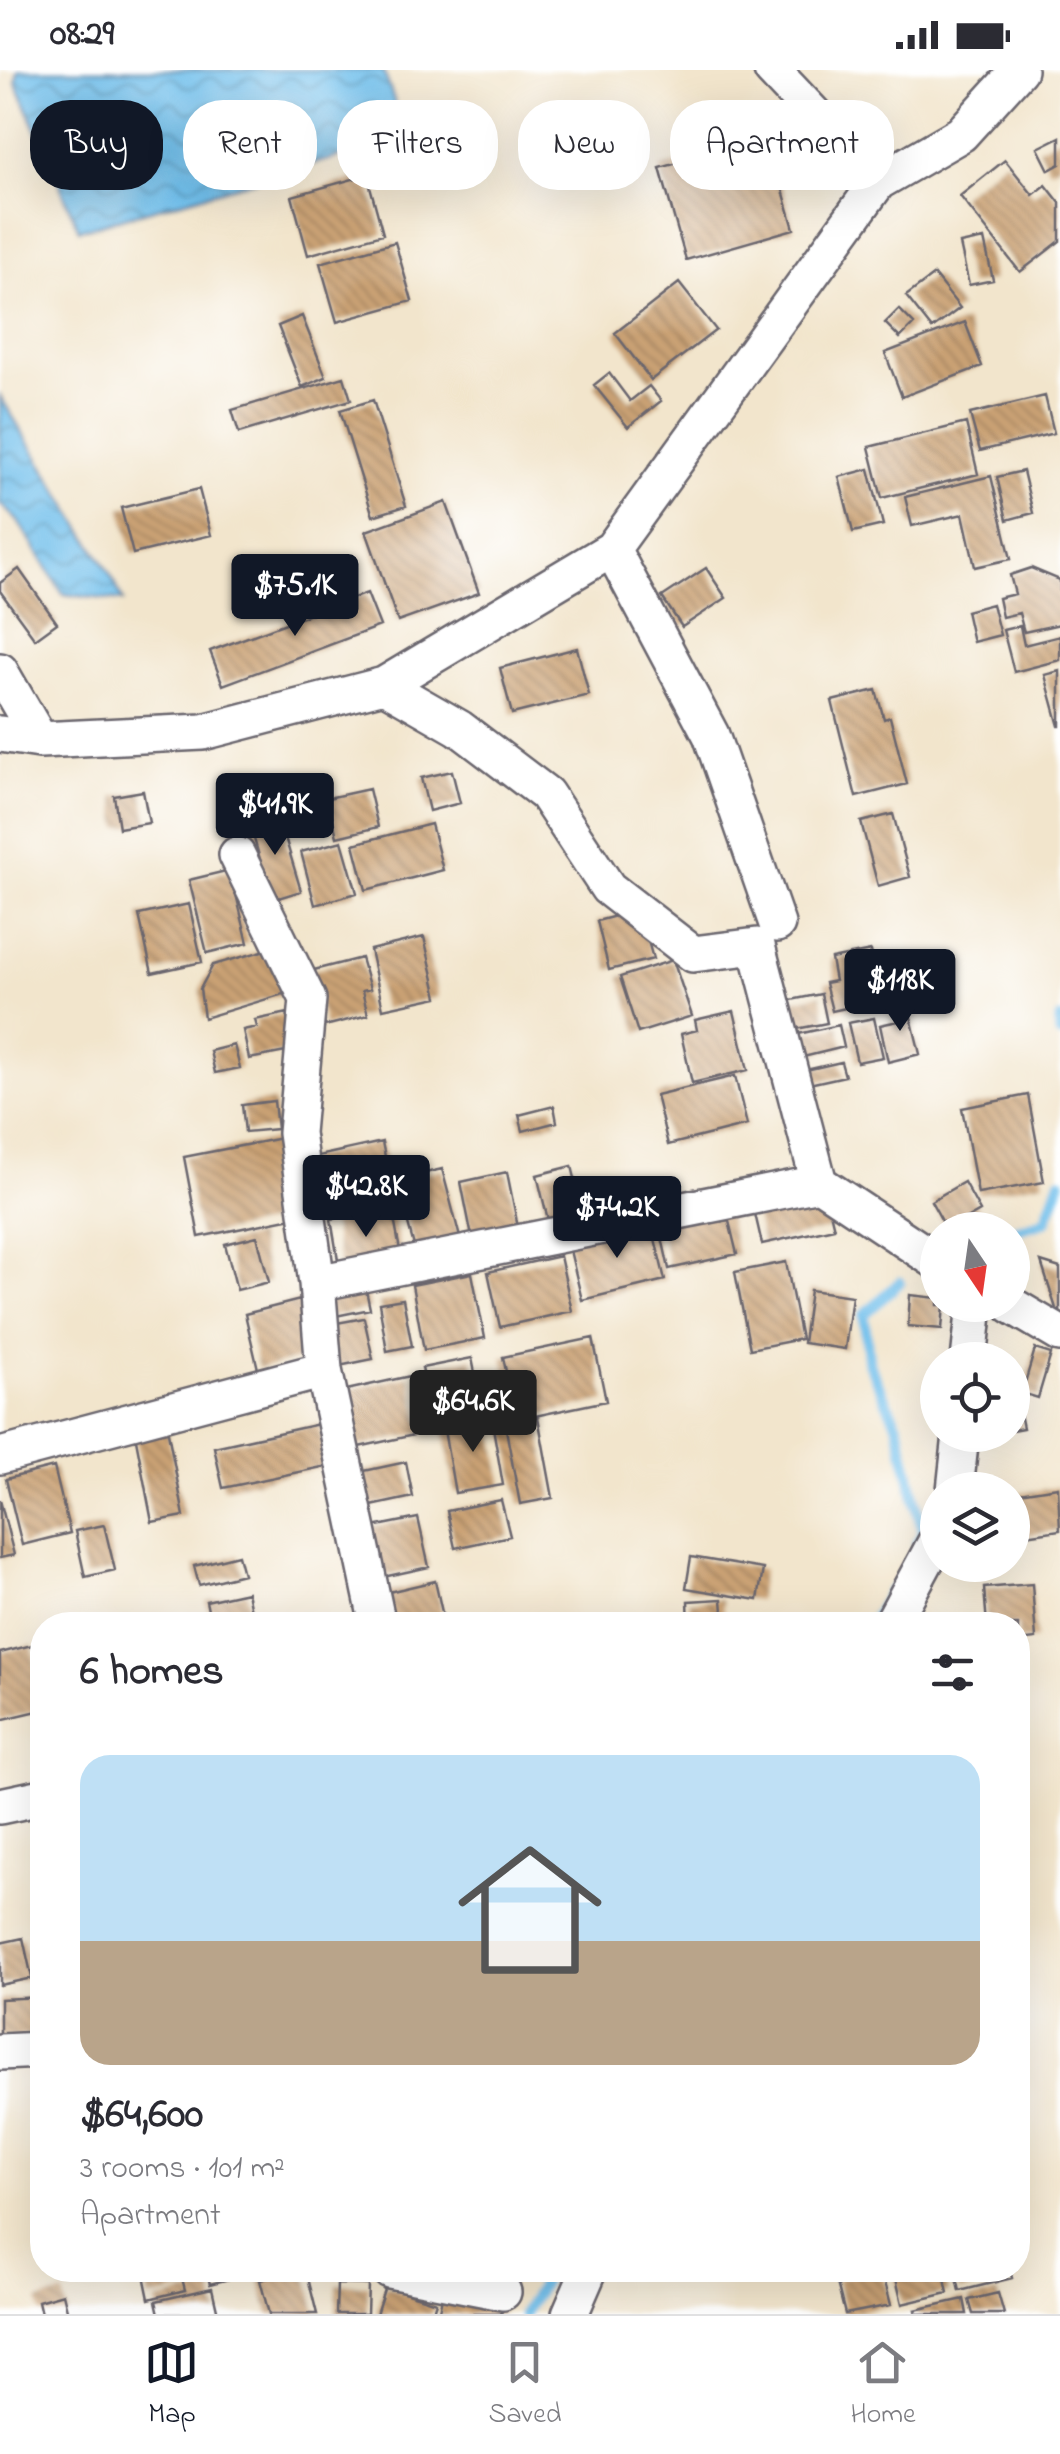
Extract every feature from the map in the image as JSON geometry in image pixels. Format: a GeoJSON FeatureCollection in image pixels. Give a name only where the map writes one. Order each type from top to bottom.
{"type":"FeatureCollection","features":[{"type":"Feature","properties":{"kind":"street"},"geometry":{"type":"LineString","coordinates":[[772,70],[800,100]]}},
{"type":"Feature","properties":{"kind":"street"},"geometry":{"type":"LineString","coordinates":[[894,173],[961,134],[1019,70]]}},
{"type":"Feature","properties":{"kind":"street"},"geometry":{"type":"LineString","coordinates":[[0,734],[40,740],[203,732],[384,686],[612,549],[872,190]]}},
{"type":"Feature","properties":{"kind":"street"},"geometry":{"type":"LineString","coordinates":[[612,549],[711,736],[777,924]]}},
{"type":"Feature","properties":{"kind":"street"},"geometry":{"type":"LineString","coordinates":[[0,671],[40,740]]}},
{"type":"Feature","properties":{"kind":"street"},"geometry":{"type":"LineString","coordinates":[[384,686],[459,728],[546,794],[608,888],[692,954],[757,946],[819,1183],[920,1250]]}},
{"type":"Feature","properties":{"kind":"street"},"geometry":{"type":"LineString","coordinates":[[237,856],[308,999],[296,1133],[317,1283],[324,1370],[375,1612]]}},
{"type":"Feature","properties":{"kind":"street"},"geometry":{"type":"LineString","coordinates":[[317,1283],[819,1183]]}},
{"type":"Feature","properties":{"kind":"street"},"geometry":{"type":"LineString","coordinates":[[1030,1316],[1060,1334]]}},
{"type":"Feature","properties":{"kind":"street"},"geometry":{"type":"LineString","coordinates":[[0,1456],[324,1370]]}},
{"type":"Feature","properties":{"kind":"street"},"geometry":{"type":"LineString","coordinates":[[898,1612],[920,1571]]}},
{"type":"Feature","properties":{"kind":"street"},"geometry":{"type":"LineString","coordinates":[[0,1806],[30,1800]]}},
{"type":"Feature","properties":{"kind":"street"},"geometry":{"type":"LineString","coordinates":[[0,2052],[30,2051]]}},
{"type":"Feature","properties":{"kind":"street"},"geometry":{"type":"LineString","coordinates":[[452,2282],[504,2292]]}},
{"type":"Feature","properties":{"kind":"street"},"geometry":{"type":"LineString","coordinates":[[570,2314],[584,2282]]}},
{"type":"Feature","properties":{"kind":"water"},"geometry":{"type":"Polygon","coordinates":[[[18,70],[383,70],[394,100],[337,100],[337,157],[317,163],[317,100],[183,100],[183,190],[221,190],[79,230],[62,190],[163,190],[163,100],[30,100],[30,115],[16,82],[18,70]]]}},
{"type":"Feature","properties":{"kind":"water"},"geometry":{"type":"Polygon","coordinates":[[[0,396],[123,601],[63,594],[18,521],[0,504],[0,396]]]}},
{"type":"Feature","properties":{"kind":"building"},"geometry":{"type":"Polygon","coordinates":[[[1060,137],[1060,164],[1049,170],[1038,148],[1060,137]]]}},
{"type":"Feature","properties":{"kind":"building"},"geometry":{"type":"Polygon","coordinates":[[[1005,160],[1033,195],[1046,185],[1060,203],[1060,241],[1020,272],[960,196],[1005,160]]]}},
{"type":"Feature","properties":{"kind":"building"},"geometry":{"type":"Polygon","coordinates":[[[670,165],[670,190],[783,190],[794,229],[686,260],[660,168],[670,165]]]}},
{"type":"Feature","properties":{"kind":"building"},"geometry":{"type":"Polygon","coordinates":[[[337,183],[337,190],[371,190],[383,234],[308,255],[292,196],[337,183]]]}},
{"type":"Feature","properties":{"kind":"building"},"geometry":{"type":"Polygon","coordinates":[[[984,239],[993,280],[969,285],[960,244],[984,239]]]}},
{"type":"Feature","properties":{"kind":"building"},"geometry":{"type":"Polygon","coordinates":[[[395,242],[412,301],[337,322],[320,263],[395,242]]]}},
{"type":"Feature","properties":{"kind":"building"},"geometry":{"type":"Polygon","coordinates":[[[934,275],[960,308],[932,329],[906,296],[934,275]]]}},
{"type":"Feature","properties":{"kind":"building"},"geometry":{"type":"Polygon","coordinates":[[[679,283],[716,330],[651,380],[615,333],[679,283]]]}},
{"type":"Feature","properties":{"kind":"building"},"geometry":{"type":"Polygon","coordinates":[[[899,309],[914,324],[900,338],[885,323],[899,309]]]}},
{"type":"Feature","properties":{"kind":"building"},"geometry":{"type":"Polygon","coordinates":[[[302,316],[326,377],[302,387],[278,326],[302,316]]]}},
{"type":"Feature","properties":{"kind":"building"},"geometry":{"type":"Polygon","coordinates":[[[965,322],[982,366],[902,397],[885,353],[965,322]]]}},
{"type":"Feature","properties":{"kind":"building"},"geometry":{"type":"Polygon","coordinates":[[[609,373],[630,401],[649,386],[661,401],[628,427],[594,385],[609,373]]]}},
{"type":"Feature","properties":{"kind":"building"},"geometry":{"type":"Polygon","coordinates":[[[344,377],[351,400],[239,433],[232,410],[344,377]]]}},
{"type":"Feature","properties":{"kind":"building"},"geometry":{"type":"Polygon","coordinates":[[[1045,396],[1054,433],[980,451],[970,414],[1045,396]]]}},
{"type":"Feature","properties":{"kind":"building"},"geometry":{"type":"Polygon","coordinates":[[[373,400],[406,506],[373,516],[340,410],[373,400]]]}},
{"type":"Feature","properties":{"kind":"building"},"geometry":{"type":"Polygon","coordinates":[[[966,423],[978,474],[882,498],[869,447],[966,423]]]}},
{"type":"Feature","properties":{"kind":"building"},"geometry":{"type":"Polygon","coordinates":[[[869,469],[883,525],[853,532],[839,477],[869,469]]]}},
{"type":"Feature","properties":{"kind":"building"},"geometry":{"type":"Polygon","coordinates":[[[1023,471],[1033,513],[1007,520],[997,477],[1023,471]]]}},
{"type":"Feature","properties":{"kind":"building"},"geometry":{"type":"Polygon","coordinates":[[[991,476],[1011,559],[975,567],[963,514],[912,526],[905,497],[991,476]]]}},
{"type":"Feature","properties":{"kind":"building"},"geometry":{"type":"Polygon","coordinates":[[[199,489],[211,535],[133,554],[121,508],[199,489]]]}},
{"type":"Feature","properties":{"kind":"building"},"geometry":{"type":"Polygon","coordinates":[[[446,502],[479,593],[398,622],[366,531],[446,502]]]}},
{"type":"Feature","properties":{"kind":"building"},"geometry":{"type":"Polygon","coordinates":[[[706,568],[726,598],[682,627],[662,597],[706,568]]]}},
{"type":"Feature","properties":{"kind":"building"},"geometry":{"type":"Polygon","coordinates":[[[1031,568],[1060,580],[1060,624],[1024,632],[1019,613],[1002,617],[998,598],[1015,594],[1010,575],[1031,568]]]}},
{"type":"Feature","properties":{"kind":"building"},"geometry":{"type":"Polygon","coordinates":[[[19,569],[57,623],[35,639],[0,591],[0,583],[19,569]]]}},
{"type":"Feature","properties":{"kind":"building"},"geometry":{"type":"Polygon","coordinates":[[[367,593],[380,626],[223,685],[210,651],[367,593]]]}},
{"type":"Feature","properties":{"kind":"building"},"geometry":{"type":"Polygon","coordinates":[[[992,604],[1000,635],[973,642],[966,611],[992,604]]]}},
{"type":"Feature","properties":{"kind":"building"},"geometry":{"type":"Polygon","coordinates":[[[1020,626],[1024,645],[1060,636],[1060,660],[1014,672],[1003,630],[1020,626]]]}},
{"type":"Feature","properties":{"kind":"building"},"geometry":{"type":"Polygon","coordinates":[[[577,648],[589,695],[512,714],[500,668],[577,648]]]}},
{"type":"Feature","properties":{"kind":"building"},"geometry":{"type":"Polygon","coordinates":[[[1060,671],[1060,726],[1059,726],[1045,675],[1060,671]]]}},
{"type":"Feature","properties":{"kind":"building"},"geometry":{"type":"Polygon","coordinates":[[[876,690],[884,719],[890,717],[907,784],[856,797],[832,701],[876,690]]]}},
{"type":"Feature","properties":{"kind":"building"},"geometry":{"type":"Polygon","coordinates":[[[452,771],[460,803],[429,811],[421,778],[452,771]]]}},
{"type":"Feature","properties":{"kind":"building"},"geometry":{"type":"Polygon","coordinates":[[[369,789],[378,827],[337,837],[328,798],[369,789]]]}},
{"type":"Feature","properties":{"kind":"building"},"geometry":{"type":"Polygon","coordinates":[[[143,791],[149,823],[119,828],[114,796],[143,791]]]}},
{"type":"Feature","properties":{"kind":"building"},"geometry":{"type":"Polygon","coordinates":[[[893,814],[910,877],[878,886],[861,822],[893,814]]]}},
{"type":"Feature","properties":{"kind":"building"},"geometry":{"type":"Polygon","coordinates":[[[279,817],[301,891],[272,900],[250,825],[279,817]]]}},
{"type":"Feature","properties":{"kind":"building"},"geometry":{"type":"Polygon","coordinates":[[[431,824],[443,870],[366,890],[354,844],[431,824]]]}},
{"type":"Feature","properties":{"kind":"building"},"geometry":{"type":"Polygon","coordinates":[[[342,841],[357,893],[315,905],[301,852],[342,841]]]}},
{"type":"Feature","properties":{"kind":"building"},"geometry":{"type":"Polygon","coordinates":[[[230,870],[248,943],[207,953],[189,880],[230,870]]]}},
{"type":"Feature","properties":{"kind":"building"},"geometry":{"type":"Polygon","coordinates":[[[189,904],[202,962],[152,973],[139,915],[189,904]]]}},
{"type":"Feature","properties":{"kind":"building"},"geometry":{"type":"Polygon","coordinates":[[[631,912],[642,919],[653,959],[609,970],[597,921],[631,912]]]}},
{"type":"Feature","properties":{"kind":"building"},"geometry":{"type":"Polygon","coordinates":[[[424,937],[438,997],[383,1009],[370,950],[424,937]]]}},
{"type":"Feature","properties":{"kind":"building"},"geometry":{"type":"Polygon","coordinates":[[[273,948],[287,993],[204,1018],[200,989],[213,965],[273,948]]]}},
{"type":"Feature","properties":{"kind":"building"},"geometry":{"type":"Polygon","coordinates":[[[871,951],[882,1000],[832,1011],[825,983],[835,981],[831,959],[871,951]]]}},
{"type":"Feature","properties":{"kind":"building"},"geometry":{"type":"Polygon","coordinates":[[[361,958],[370,989],[362,991],[368,1015],[325,1026],[310,971],[361,958]]]}},
{"type":"Feature","properties":{"kind":"building"},"geometry":{"type":"Polygon","coordinates":[[[673,960],[692,1016],[638,1033],[620,977],[673,960]]]}},
{"type":"Feature","properties":{"kind":"building"},"geometry":{"type":"Polygon","coordinates":[[[821,994],[827,1023],[786,1031],[781,1002],[821,994]]]}},
{"type":"Feature","properties":{"kind":"building"},"geometry":{"type":"Polygon","coordinates":[[[906,997],[920,1054],[888,1062],[880,1025],[898,1021],[893,1000],[906,997]]]}},
{"type":"Feature","properties":{"kind":"building"},"geometry":{"type":"Polygon","coordinates":[[[734,1011],[748,1070],[692,1083],[681,1034],[697,1030],[695,1020],[734,1011]]]}},
{"type":"Feature","properties":{"kind":"building"},"geometry":{"type":"Polygon","coordinates":[[[288,1013],[296,1050],[249,1059],[243,1030],[257,1027],[255,1020],[288,1013]]]}},
{"type":"Feature","properties":{"kind":"building"},"geometry":{"type":"Polygon","coordinates":[[[874,1018],[883,1057],[857,1062],[848,1023],[874,1018]]]}},
{"type":"Feature","properties":{"kind":"building"},"geometry":{"type":"Polygon","coordinates":[[[839,1025],[844,1047],[791,1060],[785,1037],[839,1025]]]}},
{"type":"Feature","properties":{"kind":"building"},"geometry":{"type":"Polygon","coordinates":[[[234,1045],[240,1068],[215,1073],[210,1051],[234,1045]]]}},
{"type":"Feature","properties":{"kind":"building"},"geometry":{"type":"Polygon","coordinates":[[[841,1062],[845,1076],[809,1084],[806,1070],[841,1062]]]}},
{"type":"Feature","properties":{"kind":"building"},"geometry":{"type":"Polygon","coordinates":[[[735,1076],[747,1125],[668,1145],[656,1095],[735,1076]]]}},
{"type":"Feature","properties":{"kind":"building"},"geometry":{"type":"Polygon","coordinates":[[[1028,1095],[1044,1182],[978,1194],[962,1108],[1028,1095]]]}},
{"type":"Feature","properties":{"kind":"building"},"geometry":{"type":"Polygon","coordinates":[[[274,1101],[277,1129],[245,1132],[242,1105],[274,1101]]]}},
{"type":"Feature","properties":{"kind":"building"},"geometry":{"type":"Polygon","coordinates":[[[554,1106],[557,1122],[523,1131],[519,1115],[554,1106]]]}},
{"type":"Feature","properties":{"kind":"building"},"geometry":{"type":"Polygon","coordinates":[[[287,1137],[302,1216],[199,1237],[184,1157],[287,1137]]]}},
{"type":"Feature","properties":{"kind":"building"},"geometry":{"type":"Polygon","coordinates":[[[382,1142],[394,1200],[322,1216],[309,1158],[382,1142]]]}},
{"type":"Feature","properties":{"kind":"building"},"geometry":{"type":"Polygon","coordinates":[[[572,1166],[584,1215],[549,1224],[537,1175],[572,1166]]]}},
{"type":"Feature","properties":{"kind":"building"},"geometry":{"type":"Polygon","coordinates":[[[442,1169],[462,1245],[417,1257],[396,1180],[442,1169]]]}},
{"type":"Feature","properties":{"kind":"building"},"geometry":{"type":"Polygon","coordinates":[[[507,1172],[519,1232],[473,1242],[461,1182],[507,1172]]]}},
{"type":"Feature","properties":{"kind":"building"},"geometry":{"type":"Polygon","coordinates":[[[964,1182],[980,1211],[937,1212],[931,1201],[964,1182]]]}},
{"type":"Feature","properties":{"kind":"building"},"geometry":{"type":"Polygon","coordinates":[[[825,1191],[834,1228],[762,1244],[753,1205],[825,1191]]]}},
{"type":"Feature","properties":{"kind":"building"},"geometry":{"type":"Polygon","coordinates":[[[392,1208],[402,1261],[340,1272],[331,1219],[392,1208]]]}},
{"type":"Feature","properties":{"kind":"building"},"geometry":{"type":"Polygon","coordinates":[[[726,1209],[737,1254],[669,1269],[659,1224],[726,1209]]]}},
{"type":"Feature","properties":{"kind":"building"},"geometry":{"type":"Polygon","coordinates":[[[651,1222],[665,1280],[582,1300],[568,1242],[651,1222]]]}},
{"type":"Feature","properties":{"kind":"building"},"geometry":{"type":"Polygon","coordinates":[[[257,1236],[269,1282],[237,1290],[225,1244],[257,1236]]]}},
{"type":"Feature","properties":{"kind":"building"},"geometry":{"type":"Polygon","coordinates":[[[560,1256],[572,1311],[500,1327],[488,1272],[560,1256]]]}},
{"type":"Feature","properties":{"kind":"building"},"geometry":{"type":"Polygon","coordinates":[[[786,1262],[801,1339],[750,1349],[735,1272],[786,1262]]]}},
{"type":"Feature","properties":{"kind":"building"},"geometry":{"type":"Polygon","coordinates":[[[1041,1262],[1060,1268],[1060,1318],[1059,1318],[1041,1262]]]}},
{"type":"Feature","properties":{"kind":"building"},"geometry":{"type":"Polygon","coordinates":[[[472,1273],[485,1338],[424,1350],[412,1285],[472,1273]]]}},
{"type":"Feature","properties":{"kind":"building"},"geometry":{"type":"Polygon","coordinates":[[[365,1285],[370,1309],[326,1318],[322,1294],[365,1285]]]}},
{"type":"Feature","properties":{"kind":"building"},"geometry":{"type":"Polygon","coordinates":[[[810,1290],[852,1296],[845,1349],[803,1343],[810,1290]]]}},
{"type":"Feature","properties":{"kind":"building"},"geometry":{"type":"Polygon","coordinates":[[[910,1295],[920,1296],[920,1322],[943,1322],[942,1329],[908,1326],[910,1295]]]}},
{"type":"Feature","properties":{"kind":"building"},"geometry":{"type":"Polygon","coordinates":[[[403,1299],[412,1346],[387,1351],[379,1303],[403,1299]]]}},
{"type":"Feature","properties":{"kind":"building"},"geometry":{"type":"Polygon","coordinates":[[[300,1300],[314,1356],[258,1369],[245,1314],[300,1300]]]}},
{"type":"Feature","properties":{"kind":"building"},"geometry":{"type":"Polygon","coordinates":[[[364,1318],[373,1359],[334,1367],[326,1325],[364,1318]]]}},
{"type":"Feature","properties":{"kind":"building"},"geometry":{"type":"Polygon","coordinates":[[[593,1338],[606,1401],[516,1420],[503,1357],[593,1338]]]}},
{"type":"Feature","properties":{"kind":"building"},"geometry":{"type":"Polygon","coordinates":[[[1035,1349],[1051,1354],[1038,1398],[1030,1396],[1030,1366],[1035,1349]]]}},
{"type":"Feature","properties":{"kind":"building"},"geometry":{"type":"Polygon","coordinates":[[[472,1358],[479,1393],[430,1403],[422,1368],[472,1358]]]}},
{"type":"Feature","properties":{"kind":"building"},"geometry":{"type":"Polygon","coordinates":[[[410,1376],[423,1433],[354,1448],[342,1391],[410,1376]]]}},
{"type":"Feature","properties":{"kind":"building"},"geometry":{"type":"Polygon","coordinates":[[[491,1416],[503,1485],[455,1493],[443,1424],[491,1416]]]}},
{"type":"Feature","properties":{"kind":"building"},"geometry":{"type":"Polygon","coordinates":[[[538,1417],[553,1498],[520,1504],[505,1424],[538,1417]]]}},
{"type":"Feature","properties":{"kind":"building"},"geometry":{"type":"Polygon","coordinates":[[[166,1422],[184,1516],[152,1522],[134,1429],[166,1422]]]}},
{"type":"Feature","properties":{"kind":"building"},"geometry":{"type":"Polygon","coordinates":[[[319,1424],[327,1466],[223,1488],[214,1447],[319,1424]]]}},
{"type":"Feature","properties":{"kind":"building"},"geometry":{"type":"Polygon","coordinates":[[[406,1462],[413,1497],[362,1508],[355,1473],[406,1462]]]}},
{"type":"Feature","properties":{"kind":"building"},"geometry":{"type":"Polygon","coordinates":[[[54,1467],[70,1533],[22,1545],[6,1479],[54,1467]]]}},
{"type":"Feature","properties":{"kind":"building"},"geometry":{"type":"Polygon","coordinates":[[[1058,1487],[1060,1530],[1030,1534],[1030,1491],[1058,1487]]]}},
{"type":"Feature","properties":{"kind":"building"},"geometry":{"type":"Polygon","coordinates":[[[0,1500],[14,1555],[0,1558],[0,1500]]]}},
{"type":"Feature","properties":{"kind":"building"},"geometry":{"type":"Polygon","coordinates":[[[501,1500],[510,1536],[455,1548],[447,1511],[501,1500]]]}},
{"type":"Feature","properties":{"kind":"building"},"geometry":{"type":"Polygon","coordinates":[[[418,1518],[429,1567],[374,1579],[363,1529],[418,1518]]]}},
{"type":"Feature","properties":{"kind":"building"},"geometry":{"type":"Polygon","coordinates":[[[104,1525],[115,1570],[85,1577],[75,1531],[104,1525]]]}},
{"type":"Feature","properties":{"kind":"building"},"geometry":{"type":"Polygon","coordinates":[[[238,1555],[243,1574],[199,1585],[194,1566],[238,1555]]]}},
{"type":"Feature","properties":{"kind":"building"},"geometry":{"type":"Polygon","coordinates":[[[691,1557],[763,1569],[758,1600],[686,1588],[691,1557]]]}},
{"type":"Feature","properties":{"kind":"building"},"geometry":{"type":"Polygon","coordinates":[[[435,1581],[442,1612],[380,1612],[376,1595],[435,1581]]]}},
{"type":"Feature","properties":{"kind":"building"},"geometry":{"type":"Polygon","coordinates":[[[1032,1584],[1036,1639],[1030,1640],[1030,1612],[986,1612],[984,1588],[1032,1584]]]}},
{"type":"Feature","properties":{"kind":"building"},"geometry":{"type":"Polygon","coordinates":[[[247,1592],[251,1612],[208,1612],[206,1601],[247,1592]]]}},
{"type":"Feature","properties":{"kind":"building"},"geometry":{"type":"Polygon","coordinates":[[[722,1599],[723,1612],[688,1612],[688,1601],[722,1599]]]}},
{"type":"Feature","properties":{"kind":"building"},"geometry":{"type":"Polygon","coordinates":[[[30,1646],[30,1713],[0,1720],[0,1653],[30,1646]]]}},
{"type":"Feature","properties":{"kind":"building"},"geometry":{"type":"Polygon","coordinates":[[[23,1938],[30,1978],[0,1985],[0,1943],[23,1938]]]}},
{"type":"Feature","properties":{"kind":"building"},"geometry":{"type":"Polygon","coordinates":[[[30,1998],[30,2036],[0,2037],[0,1999],[30,1998]]]}},
{"type":"Feature","properties":{"kind":"building"},"geometry":{"type":"Polygon","coordinates":[[[145,2282],[183,2282],[185,2290],[149,2299],[145,2282]]]}},
{"type":"Feature","properties":{"kind":"building"},"geometry":{"type":"Polygon","coordinates":[[[261,2282],[309,2282],[317,2314],[269,2314],[261,2282]]]}},
{"type":"Feature","properties":{"kind":"building"},"geometry":{"type":"Polygon","coordinates":[[[837,2282],[885,2282],[891,2305],[845,2314],[837,2282]]]}},
{"type":"Feature","properties":{"kind":"building"},"geometry":{"type":"Polygon","coordinates":[[[897,2282],[946,2282],[948,2293],[902,2304],[897,2282]]]}},
{"type":"Feature","properties":{"kind":"building"},"geometry":{"type":"Polygon","coordinates":[[[958,2282],[996,2282],[960,2291],[958,2282]]]}},
{"type":"Feature","properties":{"kind":"building"},"geometry":{"type":"Polygon","coordinates":[[[337,2284],[368,2285],[367,2314],[336,2314],[337,2284]]]}},
{"type":"Feature","properties":{"kind":"building"},"geometry":{"type":"Polygon","coordinates":[[[385,2286],[436,2302],[432,2314],[376,2314],[385,2286]]]}},
{"type":"Feature","properties":{"kind":"building"},"geometry":{"type":"Polygon","coordinates":[[[212,2288],[218,2314],[159,2314],[156,2301],[212,2288]]]}},
{"type":"Feature","properties":{"kind":"building"},"geometry":{"type":"Polygon","coordinates":[[[998,2293],[1004,2314],[973,2314],[969,2300],[998,2293]]]}},
{"type":"Feature","properties":{"kind":"building"},"geometry":{"type":"Polygon","coordinates":[[[63,2294],[68,2314],[41,2314],[38,2301],[63,2294]]]}},
{"type":"Feature","properties":{"kind":"building"},"geometry":{"type":"Polygon","coordinates":[[[443,2294],[503,2308],[501,2314],[438,2314],[443,2294]]]}},
{"type":"Feature","properties":{"kind":"building"},"geometry":{"type":"Polygon","coordinates":[[[964,2299],[967,2314],[916,2314],[915,2310],[964,2299]]]}},
{"type":"Feature","properties":{"kind":"waterway"},"geometry":{"type":"LineString","coordinates":[[1060,1020],[1060,1033]]}},
{"type":"Feature","properties":{"kind":"waterway"},"geometry":{"type":"LineString","coordinates":[[1030,1226],[1046,1221],[1060,1181]]}},
{"type":"Feature","properties":{"kind":"waterway"},"geometry":{"type":"LineString","coordinates":[[900,1282],[864,1315],[869,1364],[898,1426],[923,1533],[917,1543]]}},
{"type":"Feature","properties":{"kind":"waterway"},"geometry":{"type":"LineString","coordinates":[[878,1612],[891,1590]]}},
{"type":"Feature","properties":{"kind":"waterway"},"geometry":{"type":"LineString","coordinates":[[524,2314],[543,2282]]}}]}
